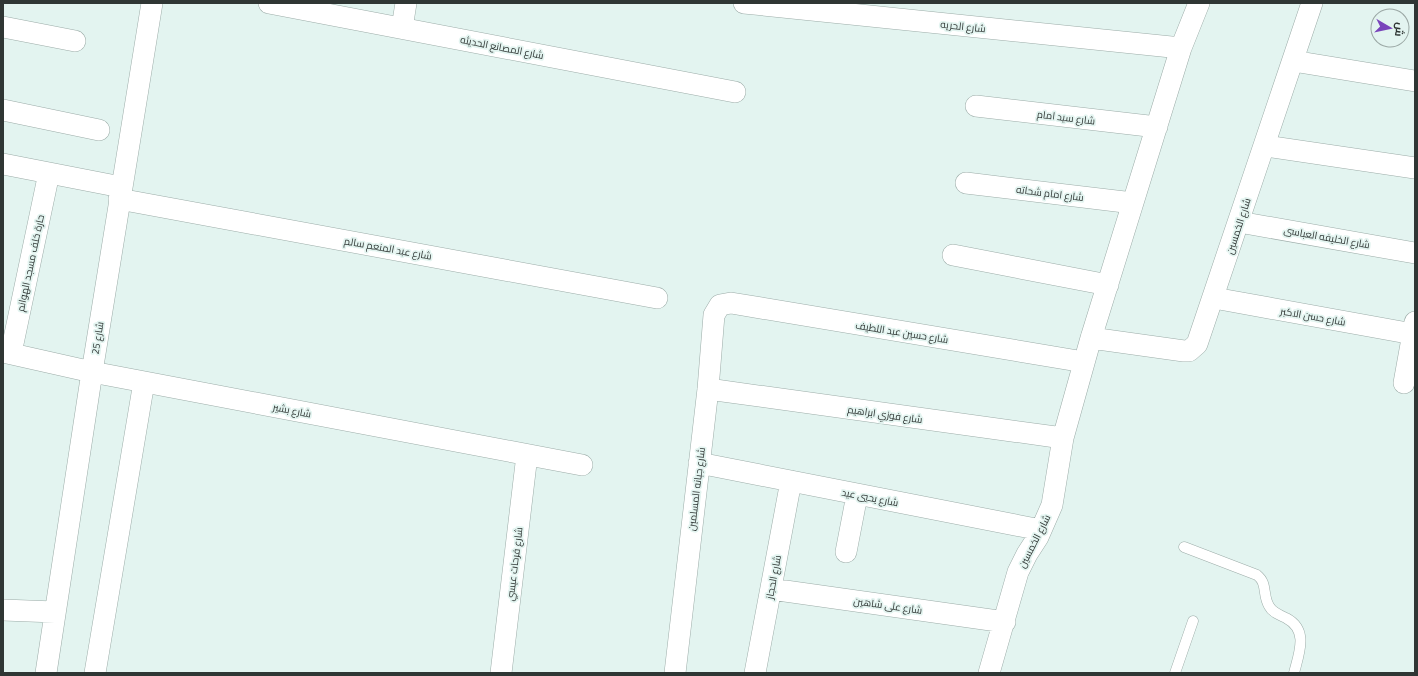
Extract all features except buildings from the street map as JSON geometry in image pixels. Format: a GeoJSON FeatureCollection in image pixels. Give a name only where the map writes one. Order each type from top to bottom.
{"type":"FeatureCollection","features":[{"type":"Feature","properties":{"kind":"street","name":"شارع 25"},"geometry":{"type":"LineString","coordinates":[[46,673],[120,193],[152,3]]}},
{"type":"Feature","properties":{"kind":"street","name":"شارع المصانع الحديثه"},"geometry":{"type":"LineString","coordinates":[[269,3],[330,9],[402,28],[735,92]]}},
{"type":"Feature","properties":{"kind":"street"},"geometry":{"type":"LineString","coordinates":[[402,28],[406,3]]}},
{"type":"Feature","properties":{"kind":"street","name":"شارع الحريه"},"geometry":{"type":"LineString","coordinates":[[744,3],[1181,48]]}},
{"type":"Feature","properties":{"kind":"street","name":"شارع الخمسين"},"geometry":{"type":"LineString","coordinates":[[989,673],[1005,622],[1018,572],[1041,530],[1052,505],[1063,438],[1091,338],[1181,48],[1199,3]]}},
{"type":"Feature","properties":{"kind":"street","name":"شارع الخمسين"},"geometry":{"type":"LineString","coordinates":[[1091,338],[1180,351],[1189,351],[1194,348],[1200,340],[1312,3]]}},
{"type":"Feature","properties":{"kind":"street"},"geometry":{"type":"LineString","coordinates":[[3,27],[75,41]]}},
{"type":"Feature","properties":{"kind":"street"},"geometry":{"type":"LineString","coordinates":[[1293,60],[1415,81]]}},
{"type":"Feature","properties":{"kind":"street","name":"شارع سيد امام"},"geometry":{"type":"LineString","coordinates":[[976,106],[1157,128]]}},
{"type":"Feature","properties":{"kind":"street"},"geometry":{"type":"LineString","coordinates":[[3,110],[99,130]]}},
{"type":"Feature","properties":{"kind":"street"},"geometry":{"type":"LineString","coordinates":[[1264,146],[1415,168]]}},
{"type":"Feature","properties":{"kind":"street","name":"شارع عبد المنعم سالم"},"geometry":{"type":"LineString","coordinates":[[3,164],[50,173],[120,193],[657,298]]}},
{"type":"Feature","properties":{"kind":"street","name":"حارة خلف مسجد الهوانم"},"geometry":{"type":"LineString","coordinates":[[7,352],[50,173]]}},
{"type":"Feature","properties":{"kind":"street","name":"شارع امام شحاته"},"geometry":{"type":"LineString","coordinates":[[966,183],[1133,203]]}},
{"type":"Feature","properties":{"kind":"street","name":"شارع الخليفه العباسى"},"geometry":{"type":"LineString","coordinates":[[1239,222],[1415,253]]}},
{"type":"Feature","properties":{"kind":"street"},"geometry":{"type":"LineString","coordinates":[[953,255],[1108,284]]}},
{"type":"Feature","properties":{"kind":"street","name":"شارع حسن الاكبر"},"geometry":{"type":"LineString","coordinates":[[1214,298],[1414,328]]}},
{"type":"Feature","properties":{"kind":"street","name":"شارع حسين عبد اللطيف"},"geometry":{"type":"LineString","coordinates":[[720,305],[731,303],[1084,362]]}},
{"type":"Feature","properties":{"kind":"street","name":"شارع جبانه المسلمين"},"geometry":{"type":"LineString","coordinates":[[675,673],[708,389],[714,315],[720,305]]}},
{"type":"Feature","properties":{"kind":"street"},"geometry":{"type":"LineString","coordinates":[[1404,383],[1414,328]]}},
{"type":"Feature","properties":{"kind":"street","name":"شارع بشير"},"geometry":{"type":"LineString","coordinates":[[7,352],[92,372],[582,465]]}},
{"type":"Feature","properties":{"kind":"street"},"geometry":{"type":"LineString","coordinates":[[95,673],[144,382]]}},
{"type":"Feature","properties":{"kind":"street","name":"شارع فوزي ابراهيم"},"geometry":{"type":"LineString","coordinates":[[708,389],[1063,438]]}},
{"type":"Feature","properties":{"kind":"street","name":"شارع فرحات عيسي"},"geometry":{"type":"LineString","coordinates":[[501,673],[527,455]]}},
{"type":"Feature","properties":{"kind":"street","name":"شارع يحيي عيد"},"geometry":{"type":"LineString","coordinates":[[699,463],[1041,530]]}},
{"type":"Feature","properties":{"kind":"street","name":"شارع الحجاز"},"geometry":{"type":"LineString","coordinates":[[755,673],[791,482]]}},
{"type":"Feature","properties":{"kind":"street"},"geometry":{"type":"LineString","coordinates":[[846,552],[857,495]]}},
{"type":"Feature","properties":{"kind":"street","name":"شارع على شاهين"},"geometry":{"type":"LineString","coordinates":[[771,589],[1005,622]]}},
{"type":"Feature","properties":{"kind":"street"},"geometry":{"type":"LineString","coordinates":[[3,610],[55,612]]}},
{"type":"Feature","properties":{"kind":"lane"},"geometry":{"type":"LineString","coordinates":[[1184,546],[1257,575],[1261,578],[1265,588],[1266,599],[1271,609],[1293,622],[1300,630],[1302,641],[1294,673]]}},
{"type":"Feature","properties":{"kind":"lane"},"geometry":{"type":"LineString","coordinates":[[1175,673],[1192,621]]}}]}
